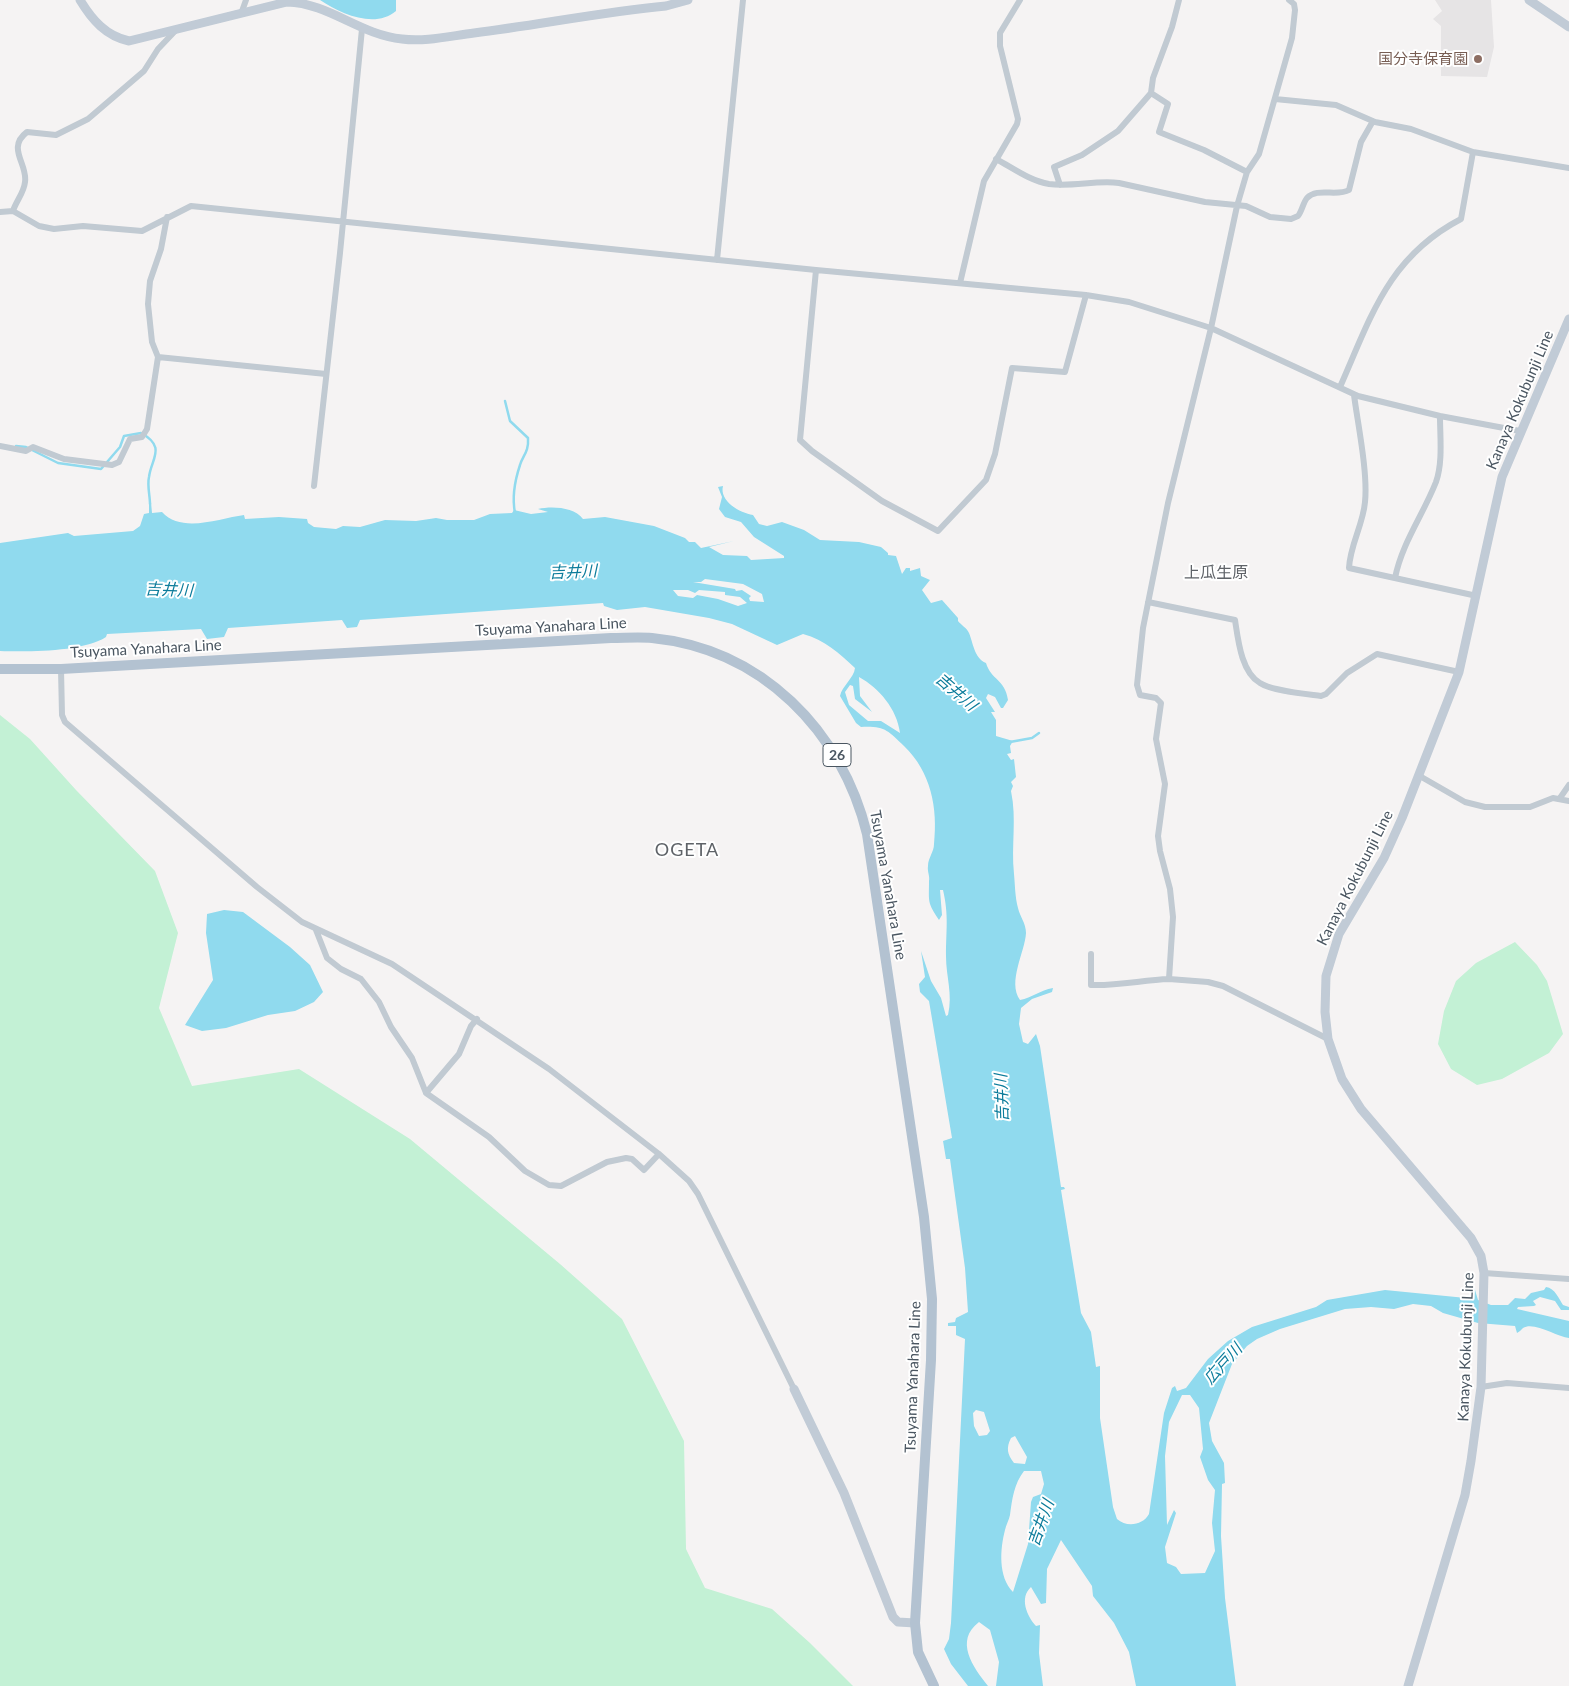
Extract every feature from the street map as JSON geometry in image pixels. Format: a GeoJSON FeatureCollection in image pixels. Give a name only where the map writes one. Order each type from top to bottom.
{"type":"FeatureCollection","features":[{"type":"Feature","properties":{"kind":"main road"},"geometry":{"type":"LineString","coordinates":[[81,0],[88,13],[114,38],[129,41],[287,2],[319,7],[362,29],[402,39],[425,39],[666,6],[688,0]]}},
{"type":"Feature","properties":{"kind":"main road"},"geometry":{"type":"LineString","coordinates":[[1529,0],[1569,27]]}},
{"type":"Feature","properties":{"kind":"main road","name":"Kanaya Kokubunji Line"},"geometry":{"type":"LineString","coordinates":[[1408,1686],[1465,1495],[1481,1387],[1484,1276],[1481,1256],[1472,1238],[1361,1109],[1337,1070],[1328,1038],[1325,986],[1332,952],[1344,925],[1387,851],[1459,672],[1502,478],[1569,320]]}},
{"type":"Feature","properties":{"kind":"main road","name":"Tsuyama Yanahara Line"},"geometry":{"type":"LineString","coordinates":[[0,669],[61,669],[601,638],[652,638],[673,641],[712,652],[748,670],[781,692],[815,725],[832,748],[850,780],[867,834],[929,1260],[932,1360],[915,1623],[918,1652],[934,1686]]}},
{"type":"Feature","properties":{"kind":"main road"},"geometry":{"type":"LineString","coordinates":[[794,1389],[844,1493],[893,1617],[898,1622],[915,1623]]}},
{"type":"Feature","properties":{"kind":"street"},"geometry":{"type":"LineString","coordinates":[[241,14],[246,0]]}},
{"type":"Feature","properties":{"kind":"street"},"geometry":{"type":"LineString","coordinates":[[717,260],[743,0]]}},
{"type":"Feature","properties":{"kind":"street"},"geometry":{"type":"LineString","coordinates":[[960,283],[984,181],[1017,124],[1018,119],[1000,46],[1000,33],[1020,0]]}},
{"type":"Feature","properties":{"kind":"street"},"geometry":{"type":"LineString","coordinates":[[1060,185],[1054,166],[1082,155],[1118,131],[1151,93],[1152,78],[1172,27],[1179,0]]}},
{"type":"Feature","properties":{"kind":"street"},"geometry":{"type":"LineString","coordinates":[[1169,979],[1173,916],[1170,889],[1158,836],[1165,784],[1156,738],[1161,704],[1156,698],[1140,694],[1137,685],[1148,602],[1168,503],[1211,328],[1236,206],[1247,172],[1259,154],[1292,38],[1295,10],[1294,4],[1289,0]]}},
{"type":"Feature","properties":{"kind":"street"},"geometry":{"type":"LineString","coordinates":[[13,211],[26,180],[19,154],[18,143],[21,136],[27,132],[56,135],[88,119],[144,72],[158,49],[178,28]]}},
{"type":"Feature","properties":{"kind":"street"},"geometry":{"type":"LineString","coordinates":[[314,486],[362,29]]}},
{"type":"Feature","properties":{"kind":"street"},"geometry":{"type":"LineString","coordinates":[[1151,93],[1168,104],[1159,132],[1204,150],[1247,172]]}},
{"type":"Feature","properties":{"kind":"street"},"geometry":{"type":"LineString","coordinates":[[1274,99],[1336,105],[1373,121],[1411,129],[1473,152],[1569,168]]}},
{"type":"Feature","properties":{"kind":"street"},"geometry":{"type":"LineString","coordinates":[[996,159],[1037,181],[1060,185],[1108,181],[1236,206],[1246,206],[1265,216],[1291,219],[1298,216],[1306,201],[1313,194],[1347,192],[1352,184],[1361,142],[1373,121]]}},
{"type":"Feature","properties":{"kind":"street"},"geometry":{"type":"LineString","coordinates":[[1340,387],[1377,304],[1398,270],[1433,236],[1461,219],[1473,152]]}},
{"type":"Feature","properties":{"kind":"street"},"geometry":{"type":"LineString","coordinates":[[0,212],[13,211],[39,226],[54,229],[91,226],[142,231],[191,206],[816,270],[1086,295],[1129,302],[1211,328],[1354,394],[1440,416],[1520,432]]}},
{"type":"Feature","properties":{"kind":"street"},"geometry":{"type":"LineString","coordinates":[[0,446],[26,451],[32,447],[64,459],[112,465],[120,462],[130,439],[142,437],[147,429],[158,357],[152,342],[148,304],[150,281],[161,249],[167,217]]}},
{"type":"Feature","properties":{"kind":"street"},"geometry":{"type":"LineString","coordinates":[[816,270],[800,440],[812,451],[882,501],[938,531],[986,480],[995,454],[1012,368],[1065,372],[1086,295]]}},
{"type":"Feature","properties":{"kind":"street"},"geometry":{"type":"LineString","coordinates":[[158,357],[326,374]]}},
{"type":"Feature","properties":{"kind":"street"},"geometry":{"type":"LineString","coordinates":[[1354,394],[1366,498],[1361,526],[1350,554],[1349,568],[1477,596]]}},
{"type":"Feature","properties":{"kind":"street"},"geometry":{"type":"LineString","coordinates":[[1396,578],[1401,553],[1418,522],[1438,476],[1440,416]]}},
{"type":"Feature","properties":{"kind":"street"},"geometry":{"type":"LineString","coordinates":[[1148,602],[1235,620],[1239,642],[1251,675],[1261,684],[1312,694],[1326,694],[1347,673],[1377,654],[1459,672]]}},
{"type":"Feature","properties":{"kind":"street"},"geometry":{"type":"LineString","coordinates":[[61,669],[62,715],[65,722],[256,887],[302,922],[392,964],[477,1019],[549,1069],[659,1154],[688,1181],[698,1194],[794,1389]]}},
{"type":"Feature","properties":{"kind":"street"},"geometry":{"type":"LineString","coordinates":[[1418,775],[1465,802],[1486,807],[1530,807],[1560,798],[1569,801]]}},
{"type":"Feature","properties":{"kind":"street"},"geometry":{"type":"LineString","coordinates":[[1560,798],[1569,785]]}},
{"type":"Feature","properties":{"kind":"street"},"geometry":{"type":"LineString","coordinates":[[316,930],[327,958],[341,969],[361,979],[378,1002],[391,1027],[412,1058],[426,1093],[489,1137],[525,1170],[549,1185],[560,1186],[607,1162],[626,1158],[632,1159],[644,1170],[659,1154]]}},
{"type":"Feature","properties":{"kind":"street"},"geometry":{"type":"LineString","coordinates":[[1091,954],[1091,985],[1124,984],[1146,980],[1169,979],[1208,982],[1223,986],[1328,1038]]}},
{"type":"Feature","properties":{"kind":"street"},"geometry":{"type":"LineString","coordinates":[[426,1093],[459,1054],[471,1026],[477,1019]]}},
{"type":"Feature","properties":{"kind":"street"},"geometry":{"type":"LineString","coordinates":[[1484,1276],[1569,1279]]}},
{"type":"Feature","properties":{"kind":"street"},"geometry":{"type":"LineString","coordinates":[[1481,1387],[1507,1384],[1569,1388]]}},
{"type":"Feature","properties":{"kind":"shaded area"},"geometry":{"type":"Polygon","coordinates":[[[1435,0],[1491,0],[1494,47],[1487,77],[1441,76],[1441,26],[1433,19],[1442,11],[1435,0]]]}},
{"type":"Feature","properties":{"kind":"green space"},"geometry":{"type":"Polygon","coordinates":[[[0,715],[30,739],[76,790],[155,871],[178,933],[159,1008],[192,1086],[299,1069],[410,1139],[560,1264],[622,1319],[684,1441],[686,1549],[705,1588],[772,1609],[810,1643],[853,1686],[0,1686],[0,715]]]}},
{"type":"Feature","properties":{"kind":"green space"},"geometry":{"type":"Polygon","coordinates":[[[1515,942],[1537,965],[1547,981],[1563,1034],[1549,1053],[1502,1079],[1477,1085],[1451,1069],[1438,1044],[1444,1011],[1456,981],[1476,963],[1515,942]]]}},
{"type":"Feature","properties":{"kind":"water"},"geometry":{"type":"Polygon","coordinates":[[[320,0],[396,0],[396,11],[378,19],[368,19],[348,14],[320,0]]]}},
{"type":"Feature","properties":{"kind":"water"},"geometry":{"type":"Polygon","coordinates":[[[723,486],[724,497],[727,501],[742,512],[753,515],[759,524],[767,526],[782,522],[804,530],[820,540],[859,542],[881,547],[888,555],[896,556],[902,574],[906,568],[910,568],[910,571],[920,568],[921,576],[930,580],[922,590],[931,603],[942,600],[958,618],[958,621],[969,633],[976,654],[986,663],[988,669],[1006,693],[1008,700],[1003,708],[1001,708],[995,697],[988,694],[986,698],[995,712],[991,712],[996,720],[996,736],[1013,741],[1010,746],[1011,753],[1007,754],[1011,760],[1014,759],[1016,777],[1011,782],[1013,786],[1011,791],[1014,812],[1013,863],[1017,904],[1026,933],[1016,976],[1016,993],[1020,1000],[1053,988],[1052,992],[1032,999],[1021,1008],[1019,1024],[1023,1042],[1028,1044],[1036,1034],[1040,1046],[1061,1187],[1065,1189],[1061,1190],[1081,1313],[1091,1332],[1096,1367],[1100,1366],[1100,1418],[1113,1507],[1117,1519],[1125,1524],[1134,1524],[1143,1521],[1149,1514],[1164,1413],[1172,1388],[1175,1386],[1177,1391],[1186,1388],[1208,1359],[1228,1341],[1252,1327],[1316,1307],[1327,1300],[1385,1290],[1466,1298],[1472,1293],[1467,1283],[1473,1283],[1478,1300],[1491,1305],[1508,1305],[1515,1298],[1525,1299],[1531,1293],[1544,1290],[1546,1287],[1554,1292],[1563,1305],[1569,1307],[1569,1310],[1561,1310],[1555,1301],[1540,1297],[1533,1301],[1536,1305],[1518,1307],[1517,1309],[1569,1321],[1569,1338],[1533,1326],[1523,1328],[1517,1333],[1515,1326],[1478,1323],[1443,1313],[1431,1306],[1413,1304],[1394,1309],[1371,1307],[1345,1309],[1280,1329],[1257,1339],[1247,1346],[1232,1364],[1209,1423],[1212,1441],[1224,1463],[1225,1483],[1222,1484],[1221,1536],[1225,1598],[1236,1686],[1136,1686],[1129,1652],[1114,1623],[1093,1596],[1092,1586],[1061,1540],[1047,1569],[1046,1603],[1041,1604],[1031,1587],[1025,1596],[1027,1612],[1036,1626],[1040,1625],[1039,1653],[1043,1686],[996,1686],[999,1662],[990,1630],[979,1622],[972,1629],[968,1637],[968,1654],[988,1686],[968,1686],[951,1664],[944,1649],[949,1639],[951,1623],[965,1339],[956,1335],[956,1326],[948,1326],[948,1323],[955,1322],[956,1318],[968,1312],[965,1268],[950,1159],[946,1159],[943,1141],[952,1138],[929,1001],[920,992],[919,984],[925,977],[921,951],[931,981],[941,998],[946,1016],[948,1015],[950,1000],[946,964],[946,908],[943,890],[940,890],[942,915],[939,920],[930,902],[928,868],[934,847],[935,817],[931,791],[921,767],[904,746],[885,730],[875,727],[861,727],[856,723],[840,696],[853,675],[855,668],[837,652],[825,643],[803,634],[777,645],[732,624],[709,618],[645,607],[617,610],[604,606],[603,603],[360,620],[357,627],[347,628],[342,620],[228,628],[224,637],[207,639],[201,629],[107,634],[106,637],[84,646],[40,651],[0,651],[0,543],[68,533],[74,536],[133,531],[140,526],[144,514],[149,513],[149,502],[151,502],[152,513],[162,512],[170,519],[180,522],[202,523],[244,515],[245,519],[279,517],[307,519],[308,523],[314,527],[336,529],[343,526],[360,527],[385,520],[416,521],[436,518],[474,520],[490,514],[512,513],[514,510],[531,514],[548,512],[538,509],[556,508],[574,512],[583,519],[605,517],[654,526],[685,538],[689,542],[695,542],[701,548],[734,541],[709,547],[723,555],[747,556],[751,560],[784,558],[784,556],[754,537],[741,522],[725,517],[719,509],[722,497],[718,487],[723,486]],[[705,579],[701,582],[693,582],[735,589],[736,591],[742,590],[751,596],[749,598],[750,601],[764,602],[762,594],[743,584],[705,579]],[[673,590],[678,596],[693,598],[697,595],[718,599],[738,606],[747,603],[740,597],[725,595],[725,592],[699,590],[695,593],[688,590],[673,590]],[[859,677],[860,696],[872,712],[855,699],[853,686],[850,685],[845,692],[849,705],[868,721],[881,721],[900,733],[895,716],[886,700],[859,677]],[[1182,1395],[1169,1422],[1165,1456],[1167,1525],[1174,1510],[1176,1513],[1165,1547],[1167,1563],[1176,1567],[1181,1574],[1205,1573],[1215,1551],[1212,1523],[1215,1490],[1208,1480],[1200,1457],[1203,1449],[1199,1408],[1190,1395],[1182,1395]],[[976,1410],[973,1413],[974,1426],[979,1436],[987,1435],[990,1431],[984,1412],[976,1410]],[[1015,1436],[1009,1442],[1008,1451],[1014,1463],[1025,1464],[1027,1457],[1015,1436]],[[1024,1471],[1018,1481],[1005,1528],[1001,1554],[1005,1579],[1013,1592],[1028,1544],[1031,1502],[1033,1497],[1041,1494],[1044,1484],[1041,1471],[1024,1471]]]}},
{"type":"Feature","properties":{"kind":"water"},"geometry":{"type":"Polygon","coordinates":[[[224,910],[243,912],[290,947],[310,965],[323,992],[314,1002],[295,1011],[268,1015],[226,1028],[202,1031],[185,1025],[213,980],[206,933],[207,914],[224,910]]]}},
{"type":"Feature","properties":{"kind":"waterway"},"geometry":{"type":"LineString","coordinates":[[505,401],[510,421],[528,438],[527,450],[515,483],[515,513]]}},
{"type":"Feature","properties":{"kind":"waterway"},"geometry":{"type":"LineString","coordinates":[[16,446],[26,447],[58,463],[101,469],[120,447],[124,436],[141,433],[153,443],[156,454],[148,480],[150,504]]}},
{"type":"Feature","properties":{"kind":"waterway"},"geometry":{"type":"LineString","coordinates":[[1010,742],[1032,738],[1039,733]]}},
{"type":"Feature","properties":{"kind":"place","name":"国分寺保育園"},"geometry":{"type":"Point","coordinates":[1478,59]}},
{"type":"Feature","properties":{"kind":"district","name":"上瓜生原"},"geometry":{"type":"Point","coordinates":[1216,573]}},
{"type":"Feature","properties":{"kind":"district","name":"OGETA"},"geometry":{"type":"Point","coordinates":[687,850]}},
{"type":"Feature","properties":{"kind":"water label","name":"吉井川"},"geometry":{"type":"Point","coordinates":[573,572]}},
{"type":"Feature","properties":{"kind":"water label","name":"吉井川"},"geometry":{"type":"Point","coordinates":[169,590]}},
{"type":"Feature","properties":{"kind":"water label","name":"吉井川"},"geometry":{"type":"Point","coordinates":[956,692]}},
{"type":"Feature","properties":{"kind":"water label","name":"吉井川"},"geometry":{"type":"Point","coordinates":[1002,1098]}},
{"type":"Feature","properties":{"kind":"water label","name":"広戸川"},"geometry":{"type":"Point","coordinates":[1223,1364]}},
{"type":"Feature","properties":{"kind":"water label","name":"吉井川"},"geometry":{"type":"Point","coordinates":[1041,1523]}}]}
